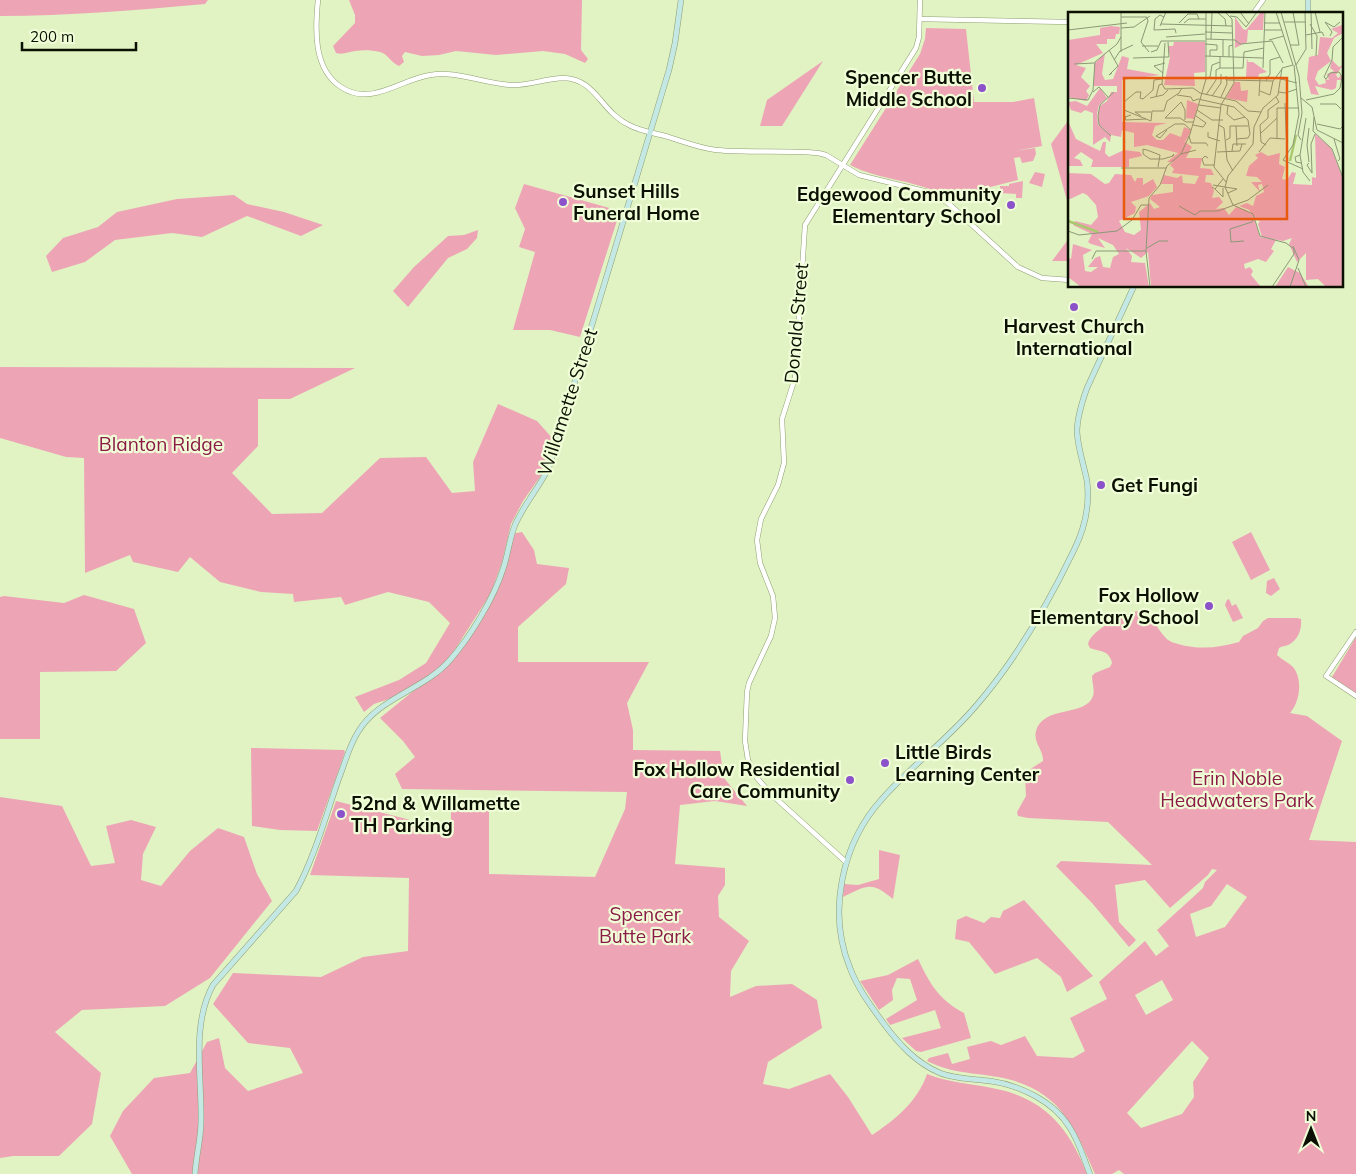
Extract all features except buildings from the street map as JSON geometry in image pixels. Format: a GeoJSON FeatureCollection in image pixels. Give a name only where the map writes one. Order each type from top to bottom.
{"type":"FeatureCollection","features":[{"type":"Feature","properties":{"kind":"main road","name":"Willamette Street"},"geometry":{"type":"LineString","coordinates":[[195,1174],[201,1120],[200,1034],[205,999],[213,985],[296,891],[305,873],[352,743],[362,725],[375,712],[426,681],[443,668],[456,653],[493,595],[504,567],[514,527],[549,467],[672,57],[681,0]]}},
{"type":"Feature","properties":{"kind":"main road"},"geometry":{"type":"LineString","coordinates":[[1090,1174],[1070,1127],[1046,1103],[1011,1086],[942,1074],[916,1058],[898,1042],[862,992],[850,967],[840,928],[839,898],[846,862],[863,824],[881,800],[956,727],[1001,675],[1027,637],[1075,549],[1084,526],[1088,503],[1087,482],[1079,450],[1077,430],[1081,406],[1087,388],[1133,288]]}},
{"type":"Feature","properties":{"kind":"street"},"geometry":{"type":"LineString","coordinates":[[318,0],[317,44],[320,59],[329,76],[340,87],[352,92],[364,96],[431,74],[461,75],[497,84],[515,85],[565,78],[576,80],[593,90],[612,114],[631,126],[715,150],[818,153],[826,155],[865,177],[932,193],[948,203],[1018,267],[1042,278],[1068,280]]}},
{"type":"Feature","properties":{"kind":"street","name":"Donald Street"},"geometry":{"type":"LineString","coordinates":[[846,862],[771,794],[757,778],[748,760],[745,742],[747,692],[749,683],[771,636],[775,618],[773,596],[760,563],[757,540],[761,519],[778,485],[784,463],[782,419],[794,378],[804,231],[808,220],[842,165],[910,60],[919,37],[920,0]]}},
{"type":"Feature","properties":{"kind":"street"},"geometry":{"type":"LineString","coordinates":[[1254,12],[1262,0]]}},
{"type":"Feature","properties":{"kind":"street"},"geometry":{"type":"LineString","coordinates":[[920,19],[1068,22]]}},
{"type":"Feature","properties":{"kind":"street"},"geometry":{"type":"LineString","coordinates":[[1356,632],[1326,676],[1356,696]]}},
{"type":"Feature","properties":{"kind":"green space"},"geometry":{"type":"Polygon","coordinates":[[[0,0],[208,0],[205,4],[128,10],[0,16],[0,0]]]}},
{"type":"Feature","properties":{"kind":"green space"},"geometry":{"type":"Polygon","coordinates":[[[349,0],[582,0],[581,50],[588,59],[585,63],[565,54],[543,51],[496,55],[456,51],[422,56],[405,52],[402,56],[404,62],[399,66],[383,53],[377,51],[361,50],[344,54],[336,53],[333,46],[355,23],[355,15],[349,0]]]}},
{"type":"Feature","properties":{"kind":"green space","name":"Spencer Butte Middle School"},"geometry":{"type":"Polygon","coordinates":[[[926,28],[966,29],[974,102],[1013,102],[1034,98],[1042,146],[1015,151],[1035,148],[1036,154],[1033,161],[1022,163],[1020,157],[1014,158],[1018,180],[947,198],[924,187],[874,174],[850,165],[920,54],[926,28]]]}},
{"type":"Feature","properties":{"kind":"green space"},"geometry":{"type":"Polygon","coordinates":[[[823,61],[782,126],[760,126],[767,100],[823,61]]]}},
{"type":"Feature","properties":{"kind":"green space"},"geometry":{"type":"Polygon","coordinates":[[[1068,121],[1068,204],[1051,144],[1068,121]]]}},
{"type":"Feature","properties":{"kind":"green space"},"geometry":{"type":"Polygon","coordinates":[[[1035,172],[1045,174],[1042,187],[1029,183],[1035,172]]]}},
{"type":"Feature","properties":{"kind":"green space"},"geometry":{"type":"Polygon","coordinates":[[[1023,181],[1022,198],[1016,198],[1016,194],[1000,193],[1000,186],[1009,186],[1009,184],[1023,181]]]}},
{"type":"Feature","properties":{"kind":"green space"},"geometry":{"type":"Polygon","coordinates":[[[524,184],[620,211],[580,337],[550,330],[513,330],[535,252],[519,247],[525,229],[515,208],[524,184]]]}},
{"type":"Feature","properties":{"kind":"green space"},"geometry":{"type":"Polygon","coordinates":[[[234,195],[247,204],[284,212],[323,225],[301,236],[247,216],[202,237],[172,233],[115,240],[85,262],[52,272],[46,256],[63,238],[98,227],[117,212],[177,199],[234,195]]]}},
{"type":"Feature","properties":{"kind":"green space"},"geometry":{"type":"Polygon","coordinates":[[[478,230],[477,238],[467,249],[448,258],[408,307],[393,291],[414,267],[448,236],[464,235],[478,230]]]}},
{"type":"Feature","properties":{"kind":"green space"},"geometry":{"type":"Polygon","coordinates":[[[1068,240],[1068,261],[1052,261],[1068,240]]]}},
{"type":"Feature","properties":{"kind":"green space","name":"Blanton Ridge"},"geometry":{"type":"Polygon","coordinates":[[[0,367],[355,368],[290,399],[258,399],[258,446],[232,473],[272,514],[322,513],[380,458],[426,457],[452,493],[475,491],[473,462],[498,404],[537,421],[554,440],[542,474],[523,501],[511,524],[502,562],[491,593],[454,651],[443,665],[430,675],[392,698],[374,704],[364,712],[355,697],[399,680],[426,663],[450,623],[429,602],[388,592],[345,605],[341,597],[294,602],[293,594],[261,592],[220,582],[190,557],[178,572],[133,562],[130,555],[85,573],[84,458],[66,457],[0,438],[0,367]]]}},
{"type":"Feature","properties":{"kind":"green space","name":"Spencer Butte Park"},"geometry":{"type":"Polygon","coordinates":[[[522,532],[534,550],[537,564],[569,568],[566,584],[518,627],[518,662],[649,662],[627,703],[633,730],[633,750],[720,751],[724,778],[747,806],[715,801],[680,805],[675,864],[725,868],[725,885],[718,896],[719,917],[749,941],[731,971],[730,997],[756,986],[792,984],[817,1000],[822,1028],[768,1062],[763,1084],[789,1089],[830,1074],[848,1097],[872,1135],[905,1109],[918,1093],[927,1074],[951,1081],[1010,1092],[1040,1107],[1052,1117],[1072,1142],[1087,1174],[132,1174],[110,1136],[123,1111],[154,1078],[190,1073],[207,1042],[219,1038],[225,1068],[248,1091],[303,1073],[290,1048],[248,1043],[213,1004],[233,973],[321,977],[363,957],[408,951],[409,878],[310,875],[336,801],[442,828],[451,826],[451,800],[481,801],[489,808],[489,874],[595,877],[625,809],[627,792],[402,789],[395,774],[415,757],[403,741],[380,718],[449,661],[493,595],[511,534],[522,532]]]}},
{"type":"Feature","properties":{"kind":"green space"},"geometry":{"type":"Polygon","coordinates":[[[1251,532],[1270,570],[1251,580],[1232,542],[1251,532]]]}},
{"type":"Feature","properties":{"kind":"green space"},"geometry":{"type":"Polygon","coordinates":[[[1274,578],[1280,589],[1271,596],[1266,593],[1267,581],[1274,578]]]}},
{"type":"Feature","properties":{"kind":"green space"},"geometry":{"type":"Polygon","coordinates":[[[84,595],[134,609],[146,643],[116,671],[40,672],[40,739],[0,739],[0,597],[64,603],[84,595]]]}},
{"type":"Feature","properties":{"kind":"green space"},"geometry":{"type":"Polygon","coordinates":[[[1229,599],[1232,606],[1236,604],[1243,618],[1233,622],[1225,605],[1229,599]]]}},
{"type":"Feature","properties":{"kind":"green space","name":"Erin Noble Headwaters Park"},"geometry":{"type":"Polygon","coordinates":[[[1143,610],[1147,613],[1169,641],[1201,648],[1224,646],[1239,642],[1243,636],[1258,628],[1268,618],[1301,619],[1298,636],[1290,644],[1279,648],[1277,655],[1293,667],[1298,678],[1298,697],[1290,713],[1307,716],[1342,741],[1309,840],[1356,842],[1356,1174],[1124,1174],[1119,1170],[1112,1174],[1095,1174],[1070,1124],[1061,1110],[1049,1099],[1018,1082],[954,1070],[927,1061],[929,1058],[948,1053],[952,1064],[970,1059],[967,1047],[991,1041],[1001,1045],[1025,1036],[1037,1056],[1073,1058],[1085,1051],[1070,1018],[1107,999],[1099,982],[1145,941],[1156,956],[1169,946],[1157,930],[1203,888],[1205,882],[1217,870],[1212,869],[1208,875],[1170,908],[1145,880],[1115,885],[1119,922],[1136,940],[1129,947],[1092,903],[1056,866],[1061,861],[1152,865],[1108,822],[1018,816],[1017,812],[1026,796],[1025,776],[1032,768],[1043,761],[1035,735],[1040,723],[1055,714],[1082,707],[1089,702],[1094,694],[1092,676],[1110,667],[1112,663],[1107,654],[1090,648],[1088,644],[1091,638],[1111,622],[1143,610]],[[1227,884],[1211,906],[1190,914],[1196,937],[1225,927],[1247,897],[1227,884]],[[1162,980],[1135,995],[1146,1015],[1173,1000],[1162,980]],[[1192,1041],[1127,1113],[1141,1128],[1182,1114],[1194,1097],[1193,1082],[1209,1058],[1192,1041]]]}},
{"type":"Feature","properties":{"kind":"green space"},"geometry":{"type":"Polygon","coordinates":[[[1356,637],[1356,693],[1332,677],[1356,637]]]}},
{"type":"Feature","properties":{"kind":"green space"},"geometry":{"type":"Polygon","coordinates":[[[251,748],[344,750],[345,752],[317,831],[280,830],[252,826],[251,748]]]}},
{"type":"Feature","properties":{"kind":"green space"},"geometry":{"type":"Polygon","coordinates":[[[0,797],[62,806],[91,866],[115,863],[106,826],[131,820],[156,827],[143,854],[141,880],[161,886],[190,851],[218,828],[244,837],[257,874],[272,901],[210,978],[165,1006],[82,1010],[55,1032],[101,1073],[92,1124],[59,1156],[13,1156],[0,1158],[0,797]]]}},
{"type":"Feature","properties":{"kind":"green space"},"geometry":{"type":"Polygon","coordinates":[[[879,850],[900,855],[893,899],[874,887],[864,888],[843,897],[844,884],[858,885],[879,879],[879,850]]]}},
{"type":"Feature","properties":{"kind":"green space"},"geometry":{"type":"Polygon","coordinates":[[[1024,900],[1093,976],[1067,992],[1061,977],[1037,958],[995,974],[969,942],[955,939],[957,920],[966,916],[984,923],[991,917],[1000,918],[1003,911],[1024,900]]]}},
{"type":"Feature","properties":{"kind":"green space"},"geometry":{"type":"Polygon","coordinates":[[[918,959],[936,990],[948,1003],[964,1013],[971,1038],[921,1052],[916,1051],[902,1038],[941,1028],[935,1010],[890,1025],[886,1019],[917,1000],[910,979],[897,978],[892,990],[893,1000],[879,1010],[860,981],[888,975],[918,959]]]}},
{"type":"Feature","properties":{"kind":"place","name":"Spencer Butte Middle School"},"geometry":{"type":"Point","coordinates":[982,88]}},
{"type":"Feature","properties":{"kind":"place","name":"Sunset Hills Funeral Home"},"geometry":{"type":"Point","coordinates":[563,202]}},
{"type":"Feature","properties":{"kind":"place","name":"Edgewood Community Elementary School"},"geometry":{"type":"Point","coordinates":[1011,205]}},
{"type":"Feature","properties":{"kind":"place","name":"Harvest Church International"},"geometry":{"type":"Point","coordinates":[1074,307]}},
{"type":"Feature","properties":{"kind":"place","name":"Get Fungi"},"geometry":{"type":"Point","coordinates":[1101,485]}},
{"type":"Feature","properties":{"kind":"place","name":"Fox Hollow Elementary School"},"geometry":{"type":"Point","coordinates":[1209,606]}},
{"type":"Feature","properties":{"kind":"place","name":"Little Birds Learning Center"},"geometry":{"type":"Point","coordinates":[885,763]}},
{"type":"Feature","properties":{"kind":"place","name":"Fox Hollow Residential Care Community"},"geometry":{"type":"Point","coordinates":[850,780]}},
{"type":"Feature","properties":{"kind":"place","name":"52nd & Willamette TH Parking"},"geometry":{"type":"Point","coordinates":[341,814]}}]}
